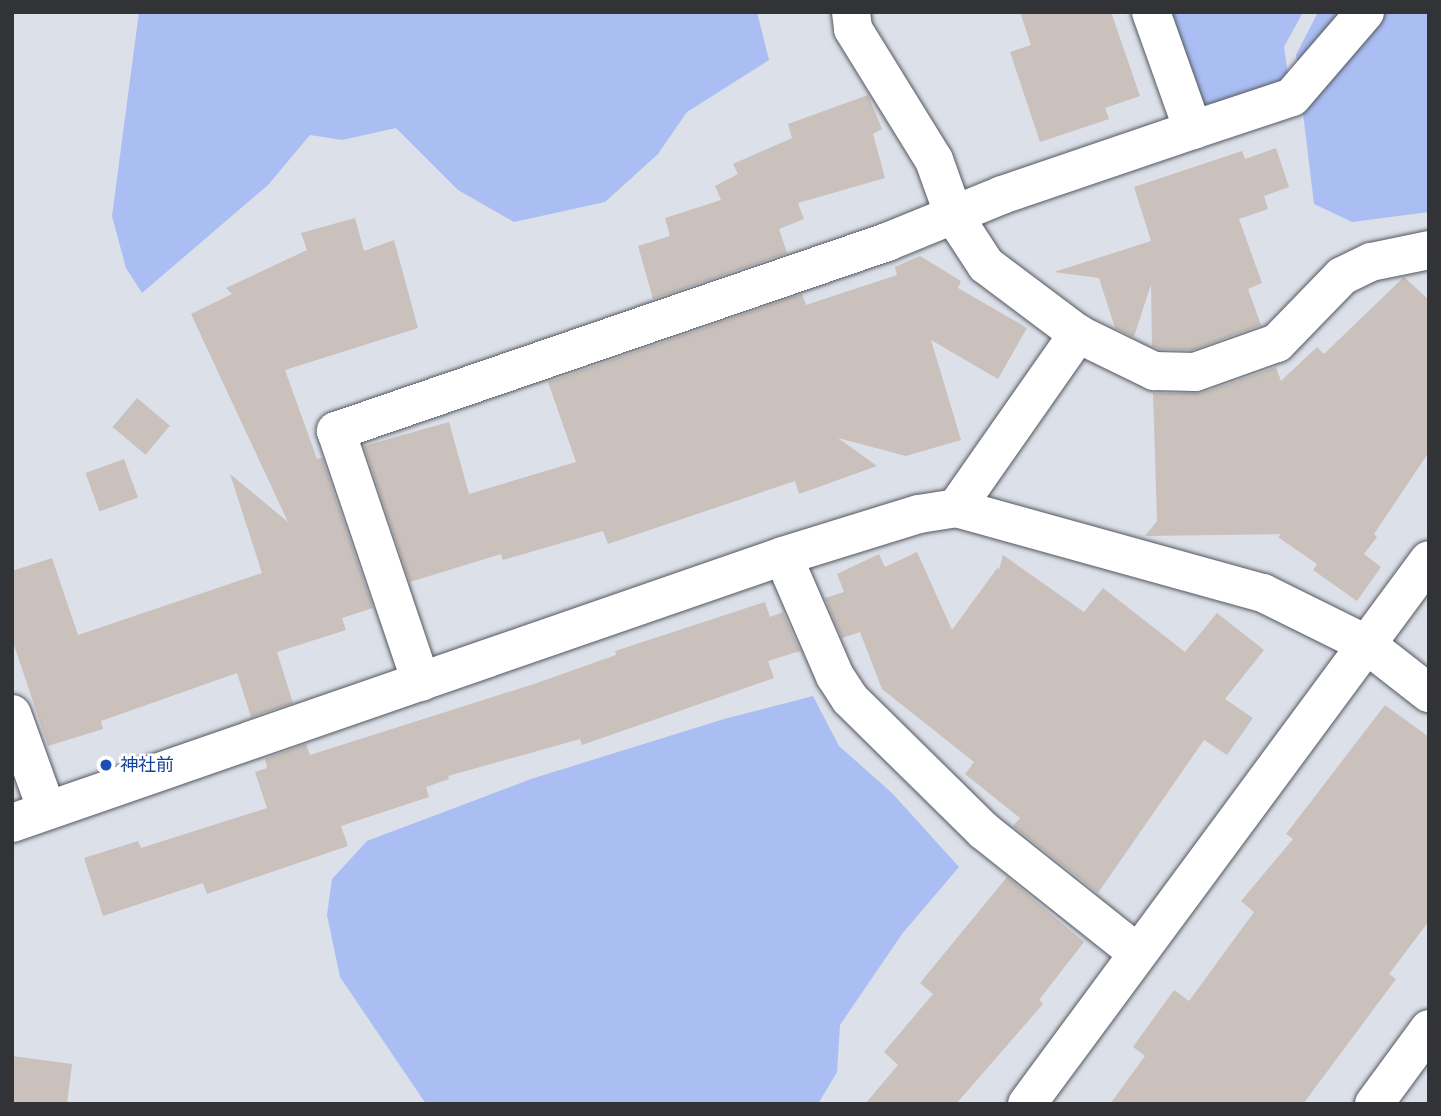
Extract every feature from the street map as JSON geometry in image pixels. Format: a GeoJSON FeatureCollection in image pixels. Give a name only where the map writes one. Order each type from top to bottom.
{"type":"FeatureCollection","features":[{"type":"Feature","properties":{"kind":"street"},"geometry":{"type":"LineString","coordinates":[[851,12],[853,29],[939,169],[954,216],[986,265],[1078,334],[1154,371],[1195,372],[1277,343],[1342,275],[1371,262],[1429,250]]}},
{"type":"Feature","properties":{"kind":"street"},"geometry":{"type":"LineString","coordinates":[[1151,12],[1193,131]]}},
{"type":"Feature","properties":{"kind":"street"},"geometry":{"type":"LineString","coordinates":[[421,682],[335,431],[1292,97],[1364,12]]}},
{"type":"Feature","properties":{"kind":"street"},"geometry":{"type":"LineString","coordinates":[[956,508],[1078,334]]}},
{"type":"Feature","properties":{"kind":"street"},"geometry":{"type":"LineString","coordinates":[[12,713],[29,816],[783,556],[919,514],[956,508],[1263,593],[1366,644],[1429,693]]}},
{"type":"Feature","properties":{"kind":"street"},"geometry":{"type":"LineString","coordinates":[[783,556],[835,676],[850,699],[984,831],[1136,952]]}},
{"type":"Feature","properties":{"kind":"street"},"geometry":{"type":"LineString","coordinates":[[1027,1104],[1136,952],[1429,560]]}},
{"type":"Feature","properties":{"kind":"street"},"geometry":{"type":"LineString","coordinates":[[1374,1104],[1429,1029]]}},
{"type":"Feature","properties":{"kind":"shaded area"},"geometry":{"type":"Polygon","coordinates":[[[139,12],[757,12],[769,60],[687,112],[658,154],[605,202],[514,222],[458,190],[396,128],[342,140],[310,135],[268,185],[142,293],[126,268],[112,216],[139,12]]]}},
{"type":"Feature","properties":{"kind":"shaded area"},"geometry":{"type":"Polygon","coordinates":[[[1166,12],[1303,12],[1284,47],[1289,81],[1199,107],[1166,12]]]}},
{"type":"Feature","properties":{"kind":"shaded area"},"geometry":{"type":"Polygon","coordinates":[[[1318,12],[1429,12],[1429,212],[1352,222],[1314,204],[1296,55],[1318,12]]]}},
{"type":"Feature","properties":{"kind":"shaded area"},"geometry":{"type":"Polygon","coordinates":[[[813,696],[839,746],[892,793],[959,867],[902,934],[840,1025],[837,1072],[818,1104],[426,1104],[340,977],[327,915],[332,879],[367,841],[531,779],[724,719],[813,696]]]}},
{"type":"Feature","properties":{"kind":"building"},"geometry":{"type":"Polygon","coordinates":[[[1020,12],[1111,12],[1140,96],[1105,108],[1109,119],[1040,142],[1010,52],[1031,45],[1020,12]]]}},
{"type":"Feature","properties":{"kind":"building"},"geometry":{"type":"Polygon","coordinates":[[[868,95],[882,129],[873,134],[885,178],[798,203],[804,219],[779,229],[787,253],[653,299],[638,246],[670,236],[665,218],[721,200],[715,186],[738,174],[733,164],[792,138],[788,124],[868,95]]]}},
{"type":"Feature","properties":{"kind":"building"},"geometry":{"type":"Polygon","coordinates":[[[1276,148],[1289,187],[1264,196],[1268,209],[1239,219],[1262,283],[1248,289],[1261,325],[1192,350],[1159,349],[1152,346],[1151,284],[1134,337],[1115,328],[1099,278],[1054,272],[1151,241],[1134,187],[1242,151],[1245,159],[1276,148]]]}},
{"type":"Feature","properties":{"kind":"building"},"geometry":{"type":"Polygon","coordinates":[[[355,218],[364,251],[394,240],[418,328],[285,370],[317,459],[322,458],[373,608],[342,618],[346,630],[277,652],[293,703],[251,717],[237,673],[101,721],[103,729],[48,746],[12,639],[12,571],[52,558],[78,635],[262,573],[230,474],[288,522],[191,314],[232,294],[226,288],[307,250],[301,233],[355,218]]]}},
{"type":"Feature","properties":{"kind":"building"},"geometry":{"type":"Polygon","coordinates":[[[920,256],[961,281],[958,288],[1027,328],[998,379],[931,340],[961,440],[906,456],[838,438],[877,466],[799,494],[795,481],[608,544],[603,531],[503,560],[501,554],[410,582],[364,446],[449,422],[469,494],[576,462],[548,382],[802,294],[806,305],[897,275],[895,267],[920,256]]]}},
{"type":"Feature","properties":{"kind":"building"},"geometry":{"type":"Polygon","coordinates":[[[1404,277],[1429,300],[1429,452],[1374,534],[1377,537],[1364,554],[1381,567],[1357,601],[1313,570],[1317,564],[1278,537],[1281,534],[1145,536],[1157,521],[1153,393],[1202,393],[1276,367],[1281,381],[1317,347],[1324,354],[1404,277]]]}},
{"type":"Feature","properties":{"kind":"building"},"geometry":{"type":"Polygon","coordinates":[[[137,398],[170,426],[146,455],[113,427],[137,398]]]}},
{"type":"Feature","properties":{"kind":"building"},"geometry":{"type":"Polygon","coordinates":[[[124,459],[138,498],[99,512],[85,473],[124,459]]]}},
{"type":"Feature","properties":{"kind":"building"},"geometry":{"type":"Polygon","coordinates":[[[917,552],[952,630],[998,567],[999,570],[1003,555],[1084,612],[1103,588],[1185,652],[1217,613],[1264,650],[1225,699],[1253,718],[1227,755],[1204,740],[1098,893],[1013,826],[1020,818],[965,774],[974,762],[882,689],[860,632],[842,638],[825,598],[844,592],[837,574],[879,554],[885,567],[917,552]]]}},
{"type":"Feature","properties":{"kind":"building"},"geometry":{"type":"Polygon","coordinates":[[[765,602],[770,617],[783,612],[800,651],[768,661],[774,678],[582,745],[580,739],[448,776],[449,779],[426,787],[429,797],[341,826],[348,846],[207,894],[203,883],[103,916],[84,858],[138,841],[141,848],[267,808],[255,772],[267,768],[265,759],[306,744],[310,755],[534,684],[616,655],[615,651],[765,602]]]}},
{"type":"Feature","properties":{"kind":"building"},"geometry":{"type":"Polygon","coordinates":[[[1385,705],[1429,737],[1429,921],[1389,974],[1396,979],[1303,1104],[1110,1104],[1145,1056],[1133,1047],[1174,990],[1189,1001],[1254,912],[1241,901],[1293,839],[1286,834],[1385,705]]]}},
{"type":"Feature","properties":{"kind":"building"},"geometry":{"type":"Polygon","coordinates":[[[1007,877],[1084,942],[1039,1000],[1043,1004],[956,1104],[865,1104],[898,1065],[884,1052],[933,994],[920,983],[1007,877]]]}},
{"type":"Feature","properties":{"kind":"building"},"geometry":{"type":"Polygon","coordinates":[[[12,1056],[72,1064],[67,1104],[12,1104],[12,1056]]]}},
{"type":"Feature","properties":{"kind":"place","name":"神社前"},"geometry":{"type":"Point","coordinates":[106,765]}}]}
